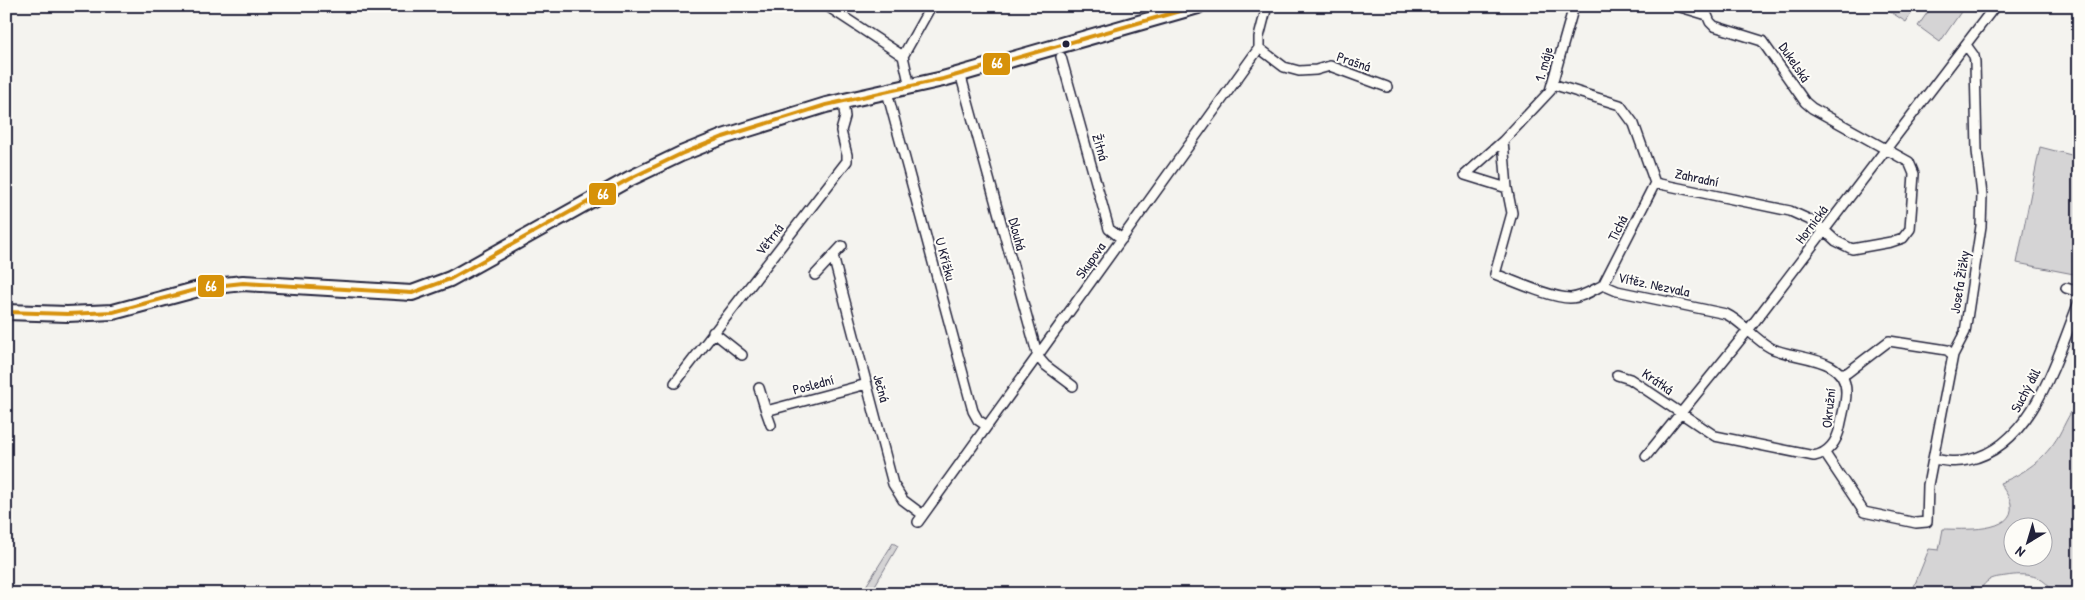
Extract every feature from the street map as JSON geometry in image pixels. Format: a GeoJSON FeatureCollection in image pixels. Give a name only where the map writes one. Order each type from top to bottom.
{"type":"FeatureCollection","features":[{"type":"Feature","properties":{"kind":"street"},"geometry":{"type":"LineString","coordinates":[[827,6],[903,56],[906,61],[910,87]]}},
{"type":"Feature","properties":{"kind":"street"},"geometry":{"type":"LineString","coordinates":[[903,56],[931,6]]}},
{"type":"Feature","properties":{"kind":"street"},"geometry":{"type":"LineString","coordinates":[[6,312],[67,314],[113,312],[206,287],[243,283],[412,293],[450,279],[629,179],[681,154],[723,137],[826,105],[910,87],[1198,6]]}},
{"type":"Feature","properties":{"kind":"street","name":"Skupova"},"geometry":{"type":"LineString","coordinates":[[921,518],[1259,48],[1259,37],[1266,6]]}},
{"type":"Feature","properties":{"kind":"street","name":"1. máje"},"geometry":{"type":"LineString","coordinates":[[1507,188],[1465,175],[1503,140],[1550,92],[1574,6]]}},
{"type":"Feature","properties":{"kind":"street","name":"Dukelská"},"geometry":{"type":"LineString","coordinates":[[1677,6],[1709,11],[1710,22],[1714,26],[1762,42],[1805,102],[1812,108],[1909,162],[1914,174],[1910,229],[1903,238],[1852,249],[1836,241],[1824,230]]}},
{"type":"Feature","properties":{"kind":"street","name":"Hornická"},"geometry":{"type":"LineString","coordinates":[[1646,456],[1682,414],[1749,329],[1995,6]]}},
{"type":"Feature","properties":{"kind":"street","name":"Josefa Žižky"},"geometry":{"type":"LineString","coordinates":[[1824,452],[1864,512],[1916,523],[1926,522],[1928,486],[1954,355],[1965,332],[1976,265],[1982,195],[1977,151],[1975,62],[1974,56],[1966,45]]}},
{"type":"Feature","properties":{"kind":"street","name":"Prašná"},"geometry":{"type":"LineString","coordinates":[[1259,48],[1284,67],[1299,71],[1316,70],[1330,66],[1387,87]]}},
{"type":"Feature","properties":{"kind":"street","name":"Žitná"},"geometry":{"type":"LineString","coordinates":[[1061,57],[1109,229],[1122,239]]}},
{"type":"Feature","properties":{"kind":"street","name":"Dlouhá"},"geometry":{"type":"LineString","coordinates":[[960,73],[1038,356]]}},
{"type":"Feature","properties":{"kind":"street","name":"Zahradní"},"geometry":{"type":"LineString","coordinates":[[1552,84],[1620,105],[1634,124],[1655,182],[1790,211],[1824,230]]}},
{"type":"Feature","properties":{"kind":"street","name":"U Křížku"},"geometry":{"type":"LineString","coordinates":[[887,92],[973,411],[978,420],[987,426]]}},
{"type":"Feature","properties":{"kind":"street","name":"Větrná"},"geometry":{"type":"LineString","coordinates":[[674,383],[847,162],[841,131],[845,117],[843,102]]}},
{"type":"Feature","properties":{"kind":"street"},"geometry":{"type":"LineString","coordinates":[[1503,140],[1507,188]]}},
{"type":"Feature","properties":{"kind":"street","name":"Tichá"},"geometry":{"type":"LineString","coordinates":[[1603,285],[1655,182]]}},
{"type":"Feature","properties":{"kind":"street","name":"Vítěz. Nezvala"},"geometry":{"type":"LineString","coordinates":[[1507,188],[1512,213],[1495,274],[1571,298],[1583,295],[1603,285],[1617,291],[1726,314],[1749,329]]}},
{"type":"Feature","properties":{"kind":"street"},"geometry":{"type":"LineString","coordinates":[[815,275],[842,246]]}},
{"type":"Feature","properties":{"kind":"street","name":"Ječná"},"geometry":{"type":"LineString","coordinates":[[833,256],[895,489],[921,518]]}},
{"type":"Feature","properties":{"kind":"street"},"geometry":{"type":"LineString","coordinates":[[2066,288],[2079,292]]}},
{"type":"Feature","properties":{"kind":"street","name":"Suchý důl"},"geometry":{"type":"LineString","coordinates":[[1934,459],[1960,461],[1983,455],[2001,444],[2020,426],[2031,412],[2043,390],[2079,302]]}},
{"type":"Feature","properties":{"kind":"street","name":"Okružní"},"geometry":{"type":"LineString","coordinates":[[1749,329],[1764,344],[1773,349],[1831,365],[1840,373],[1846,392],[1838,436],[1824,452]]}},
{"type":"Feature","properties":{"kind":"street"},"geometry":{"type":"LineString","coordinates":[[713,332],[742,355]]}},
{"type":"Feature","properties":{"kind":"street"},"geometry":{"type":"LineString","coordinates":[[1840,373],[1848,373],[1888,341],[1947,350],[1954,355]]}},
{"type":"Feature","properties":{"kind":"street"},"geometry":{"type":"LineString","coordinates":[[1038,356],[1045,365],[1073,386]]}},
{"type":"Feature","properties":{"kind":"street","name":"Krátká"},"geometry":{"type":"LineString","coordinates":[[1617,375],[1630,379],[1682,414]]}},
{"type":"Feature","properties":{"kind":"street","name":"Poslední"},"geometry":{"type":"LineString","coordinates":[[766,411],[867,384]]}},
{"type":"Feature","properties":{"kind":"street"},"geometry":{"type":"LineString","coordinates":[[759,388],[770,425]]}},
{"type":"Feature","properties":{"kind":"street"},"geometry":{"type":"LineString","coordinates":[[1682,414],[1715,436],[1814,456],[1824,452]]}},
{"type":"Feature","properties":{"kind":"shaded area"},"geometry":{"type":"Polygon","coordinates":[[[1892,6],[1916,6],[1906,22],[1889,11],[1892,6]]]}},
{"type":"Feature","properties":{"kind":"shaded area"},"geometry":{"type":"Polygon","coordinates":[[[1932,6],[1965,6],[1940,42],[1918,26],[1932,6]]]}},
{"type":"Feature","properties":{"kind":"shaded area"},"geometry":{"type":"Polygon","coordinates":[[[2040,147],[2079,157],[2079,275],[2017,263],[2040,147]]]}},
{"type":"Feature","properties":{"kind":"shaded area"},"geometry":{"type":"Polygon","coordinates":[[[2079,402],[2079,594],[2053,594],[2045,582],[2034,576],[2013,575],[1992,579],[1981,588],[1979,594],[1911,594],[1929,549],[1939,550],[1943,529],[1985,528],[2002,522],[2002,568],[2052,568],[2052,518],[2007,518],[2010,514],[2011,504],[2000,483],[2018,475],[2041,458],[2059,435],[2070,413],[2079,402]]]}},
{"type":"Feature","properties":{"kind":"shaded area"},"geometry":{"type":"Polygon","coordinates":[[[893,543],[898,546],[870,594],[861,594],[893,543]]]}},
{"type":"Feature","properties":{"kind":"transit line","name":"66"},"geometry":{"type":"LineString","coordinates":[[6,312],[67,314],[113,312],[206,287],[243,283],[412,293],[450,279],[629,179],[681,154],[723,137],[826,105],[943,79],[1197,6]]}}]}
